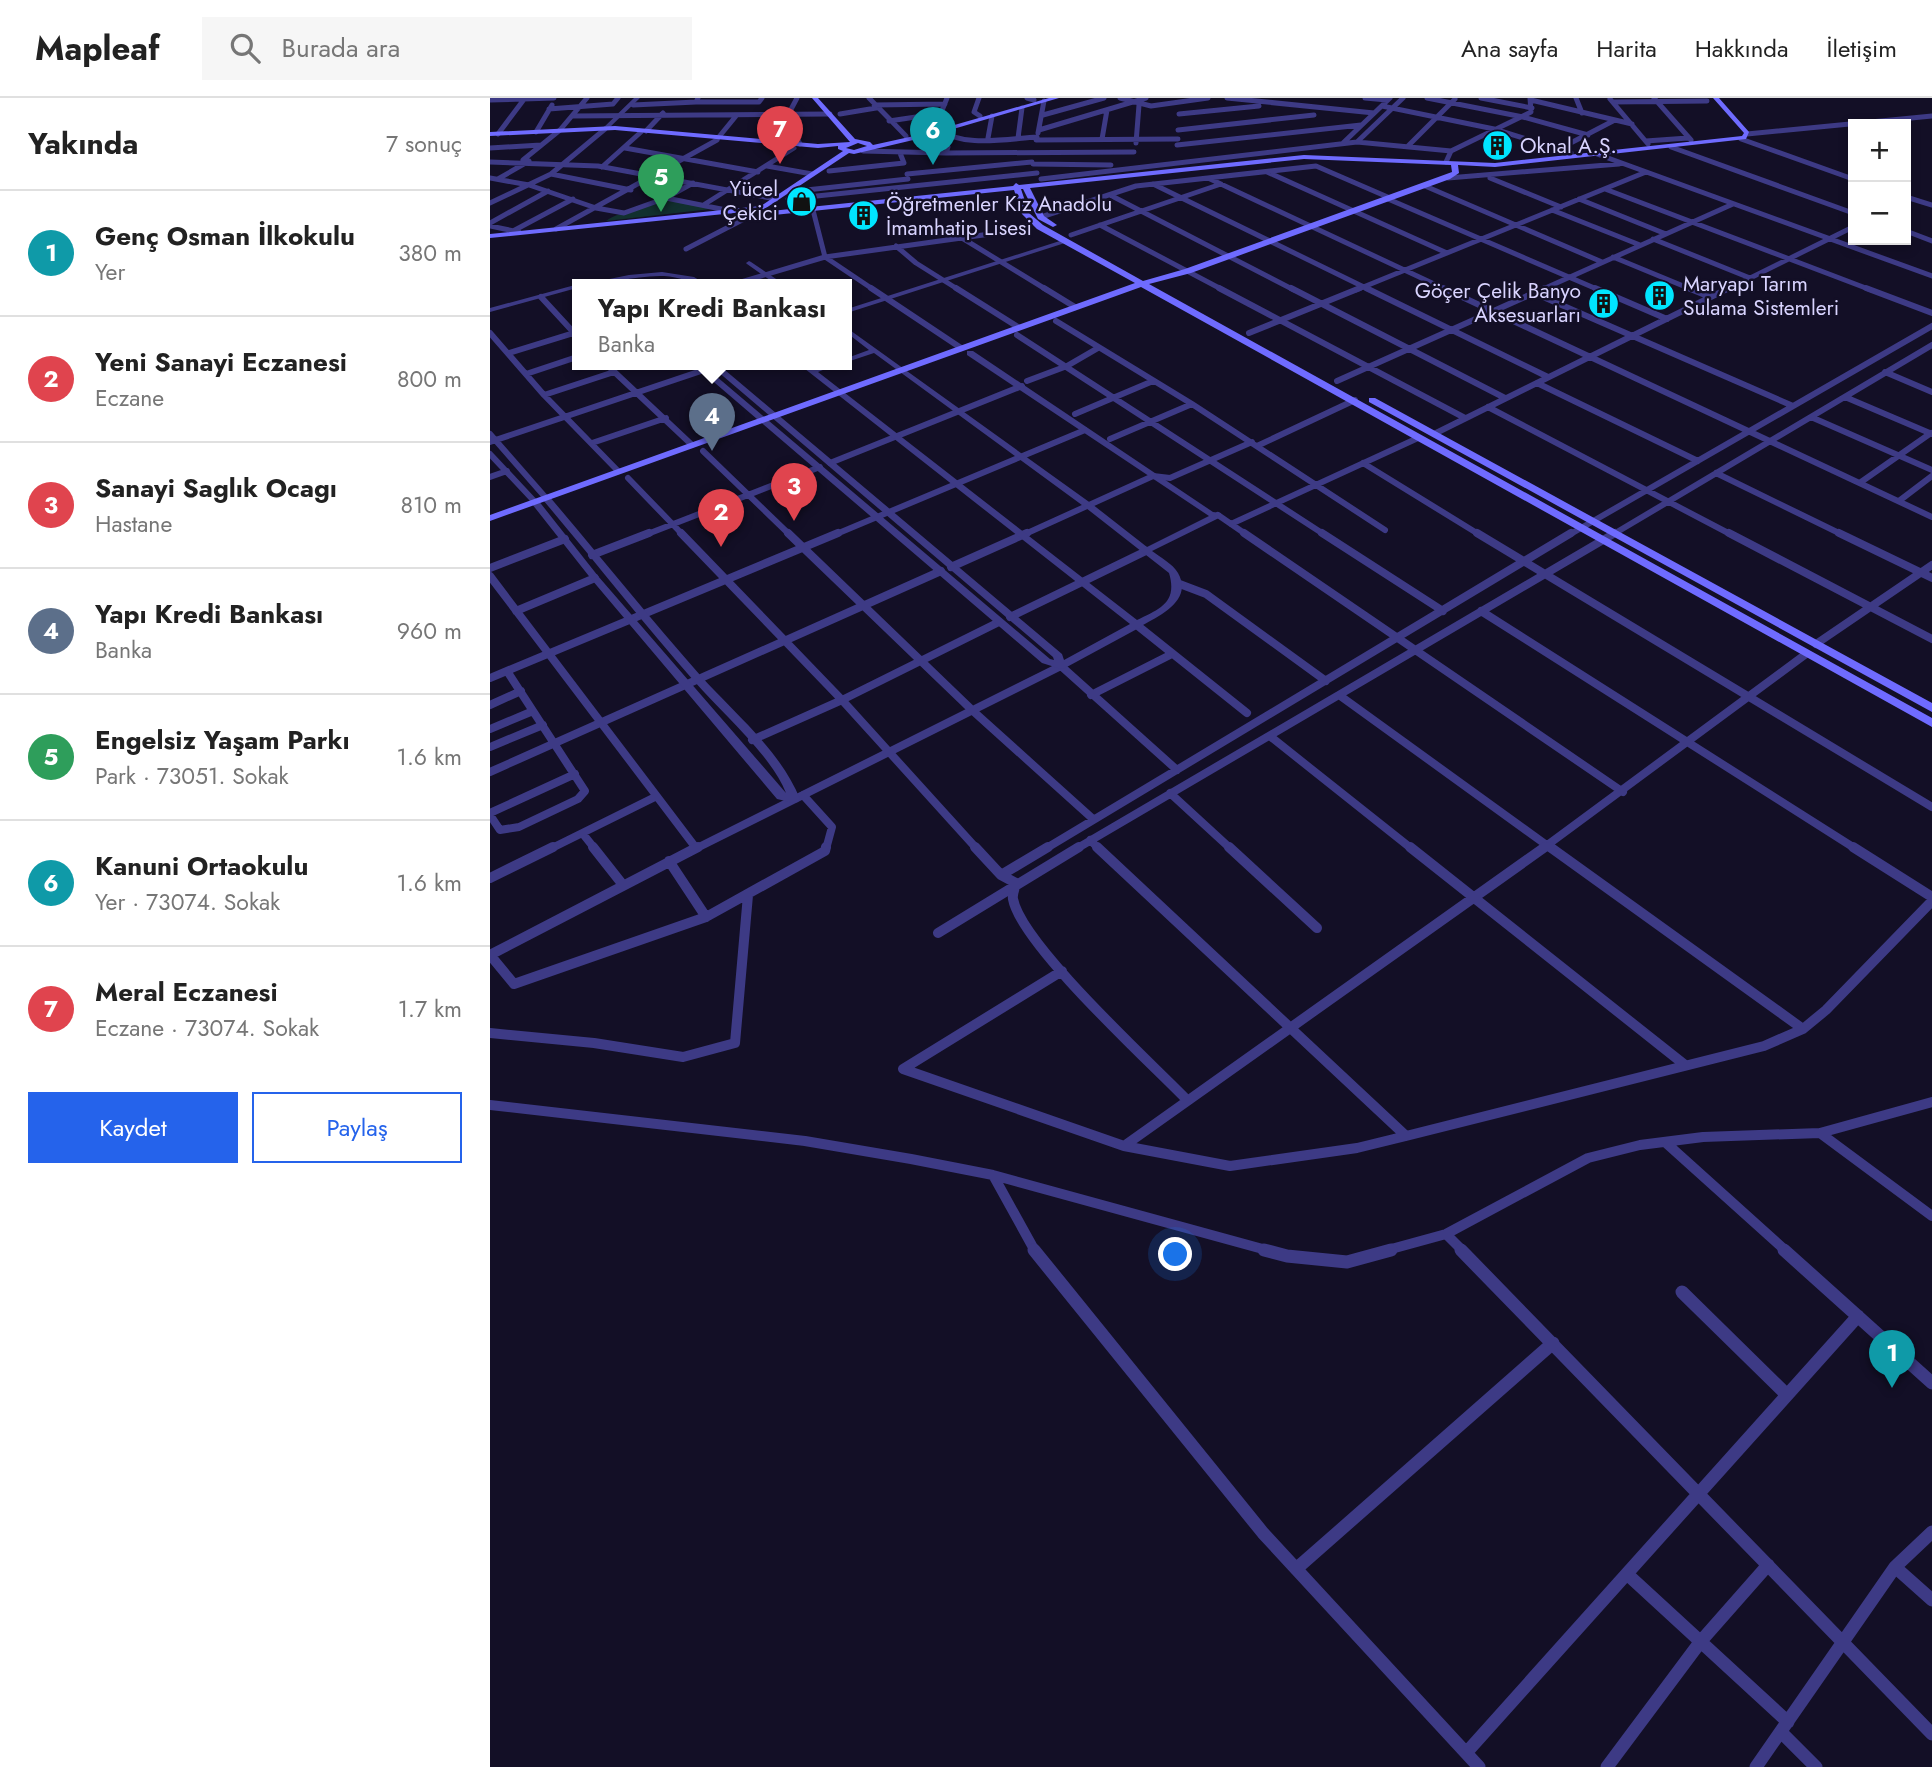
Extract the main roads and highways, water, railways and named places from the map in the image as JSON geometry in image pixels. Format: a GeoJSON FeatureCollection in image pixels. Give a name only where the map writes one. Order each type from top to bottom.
{"type":"FeatureCollection","features":[{"type":"Feature","properties":{"kind":"main road"},"geometry":{"type":"LineString","coordinates":[[815,98],[852,141],[864,146]]}},
{"type":"Feature","properties":{"kind":"main road"},"geometry":{"type":"LineString","coordinates":[[826,98],[864,146]]}},
{"type":"Feature","properties":{"kind":"main road"},"geometry":{"type":"LineString","coordinates":[[494,134],[606,129],[845,148],[924,136],[1039,99],[1056,98]]}},
{"type":"Feature","properties":{"kind":"main road"},"geometry":{"type":"LineString","coordinates":[[1041,180],[1304,157],[1454,165],[1597,155],[1744,136],[1716,98]]}},
{"type":"Feature","properties":{"kind":"main road"},"geometry":{"type":"LineString","coordinates":[[490,238],[750,216],[770,210],[788,200],[797,191],[864,146],[1022,108],[1039,99]]}},
{"type":"Feature","properties":{"kind":"main road"},"geometry":{"type":"LineString","coordinates":[[490,238],[742,210],[813,210],[1000,190],[1041,180],[1178,164],[1310,153],[1446,162],[1506,160],[1734,134],[1706,99]]}},
{"type":"Feature","properties":{"kind":"main road"},"geometry":{"type":"LineString","coordinates":[[742,210],[775,199],[812,174],[852,141]]}},
{"type":"Feature","properties":{"kind":"main road"},"geometry":{"type":"LineString","coordinates":[[970,350],[1018,331],[1056,321],[1151,281],[1188,271],[1425,187],[1456,173],[1454,165]]}},
{"type":"Feature","properties":{"kind":"main road"},"geometry":{"type":"LineString","coordinates":[[1035,206],[1034,191],[1041,180]]}},
{"type":"Feature","properties":{"kind":"main road"},"geometry":{"type":"LineString","coordinates":[[770,210],[1021,187]]}},
{"type":"Feature","properties":{"kind":"main road"},"geometry":{"type":"LineString","coordinates":[[1021,187],[1041,217],[1068,238],[1124,273],[1151,281],[1164,296]]}},
{"type":"Feature","properties":{"kind":"main road"},"geometry":{"type":"LineString","coordinates":[[1021,187],[1023,207]]}},
{"type":"Feature","properties":{"kind":"main road"},"geometry":{"type":"LineString","coordinates":[[1000,190],[1014,193],[1031,221],[1046,230],[1068,238],[1249,333],[1932,708]]}},
{"type":"Feature","properties":{"kind":"main road"},"geometry":{"type":"LineString","coordinates":[[770,210],[775,199]]}},
{"type":"Feature","properties":{"kind":"main road"},"geometry":{"type":"LineString","coordinates":[[788,200],[786,205],[798,208]]}},
{"type":"Feature","properties":{"kind":"main road"},"geometry":{"type":"LineString","coordinates":[[1119,295],[1124,273]]}},
{"type":"Feature","properties":{"kind":"main road"},"geometry":{"type":"LineString","coordinates":[[490,528],[618,471],[773,420],[970,350],[1075,307],[1119,295],[1145,293],[1164,296],[1355,400],[1418,438],[1932,723]]}},
{"type":"Feature","properties":{"kind":"main road"},"geometry":{"type":"LineString","coordinates":[[490,518],[628,478],[703,451],[773,420]]}},
{"type":"Feature","properties":{"kind":"place","name":"Oknal A.Ş."},"geometry":{"type":"Point","coordinates":[1497,146]}},
{"type":"Feature","properties":{"kind":"place","name":"Meral Eczanesi"},"geometry":{"type":"Point","coordinates":[780,164]}},
{"type":"Feature","properties":{"kind":"place","name":"Kanuni Ortaokulu"},"geometry":{"type":"Point","coordinates":[933,165]}},
{"type":"Feature","properties":{"kind":"place","name":"Yücel Çekici"},"geometry":{"type":"Point","coordinates":[801,201]}},
{"type":"Feature","properties":{"kind":"place","name":"Engelsiz Yaşam Parkı"},"geometry":{"type":"Point","coordinates":[661,212]}},
{"type":"Feature","properties":{"kind":"place","name":"Öğretmenler Kız Anadolu İmamhatip Lisesi"},"geometry":{"type":"Point","coordinates":[863,216]}},
{"type":"Feature","properties":{"kind":"place","name":"Maryapı Tarım Sulama Sistemleri"},"geometry":{"type":"Point","coordinates":[1660,296]}},
{"type":"Feature","properties":{"kind":"place","name":"Göçer Çelik Banyo Aksesuarları"},"geometry":{"type":"Point","coordinates":[1604,303]}},
{"type":"Feature","properties":{"kind":"place","name":"Yapı Kredi Bankası"},"geometry":{"type":"Point","coordinates":[712,451]}},
{"type":"Feature","properties":{"kind":"place","name":"Sanayi Saglık Ocagı"},"geometry":{"type":"Point","coordinates":[794,521]}},
{"type":"Feature","properties":{"kind":"place","name":"Yeni Sanayi Eczanesi"},"geometry":{"type":"Point","coordinates":[721,547]}},
{"type":"Feature","properties":{"kind":"place","name":"Genç Osman İlkokulu"},"geometry":{"type":"Point","coordinates":[1892,1388]}}]}
